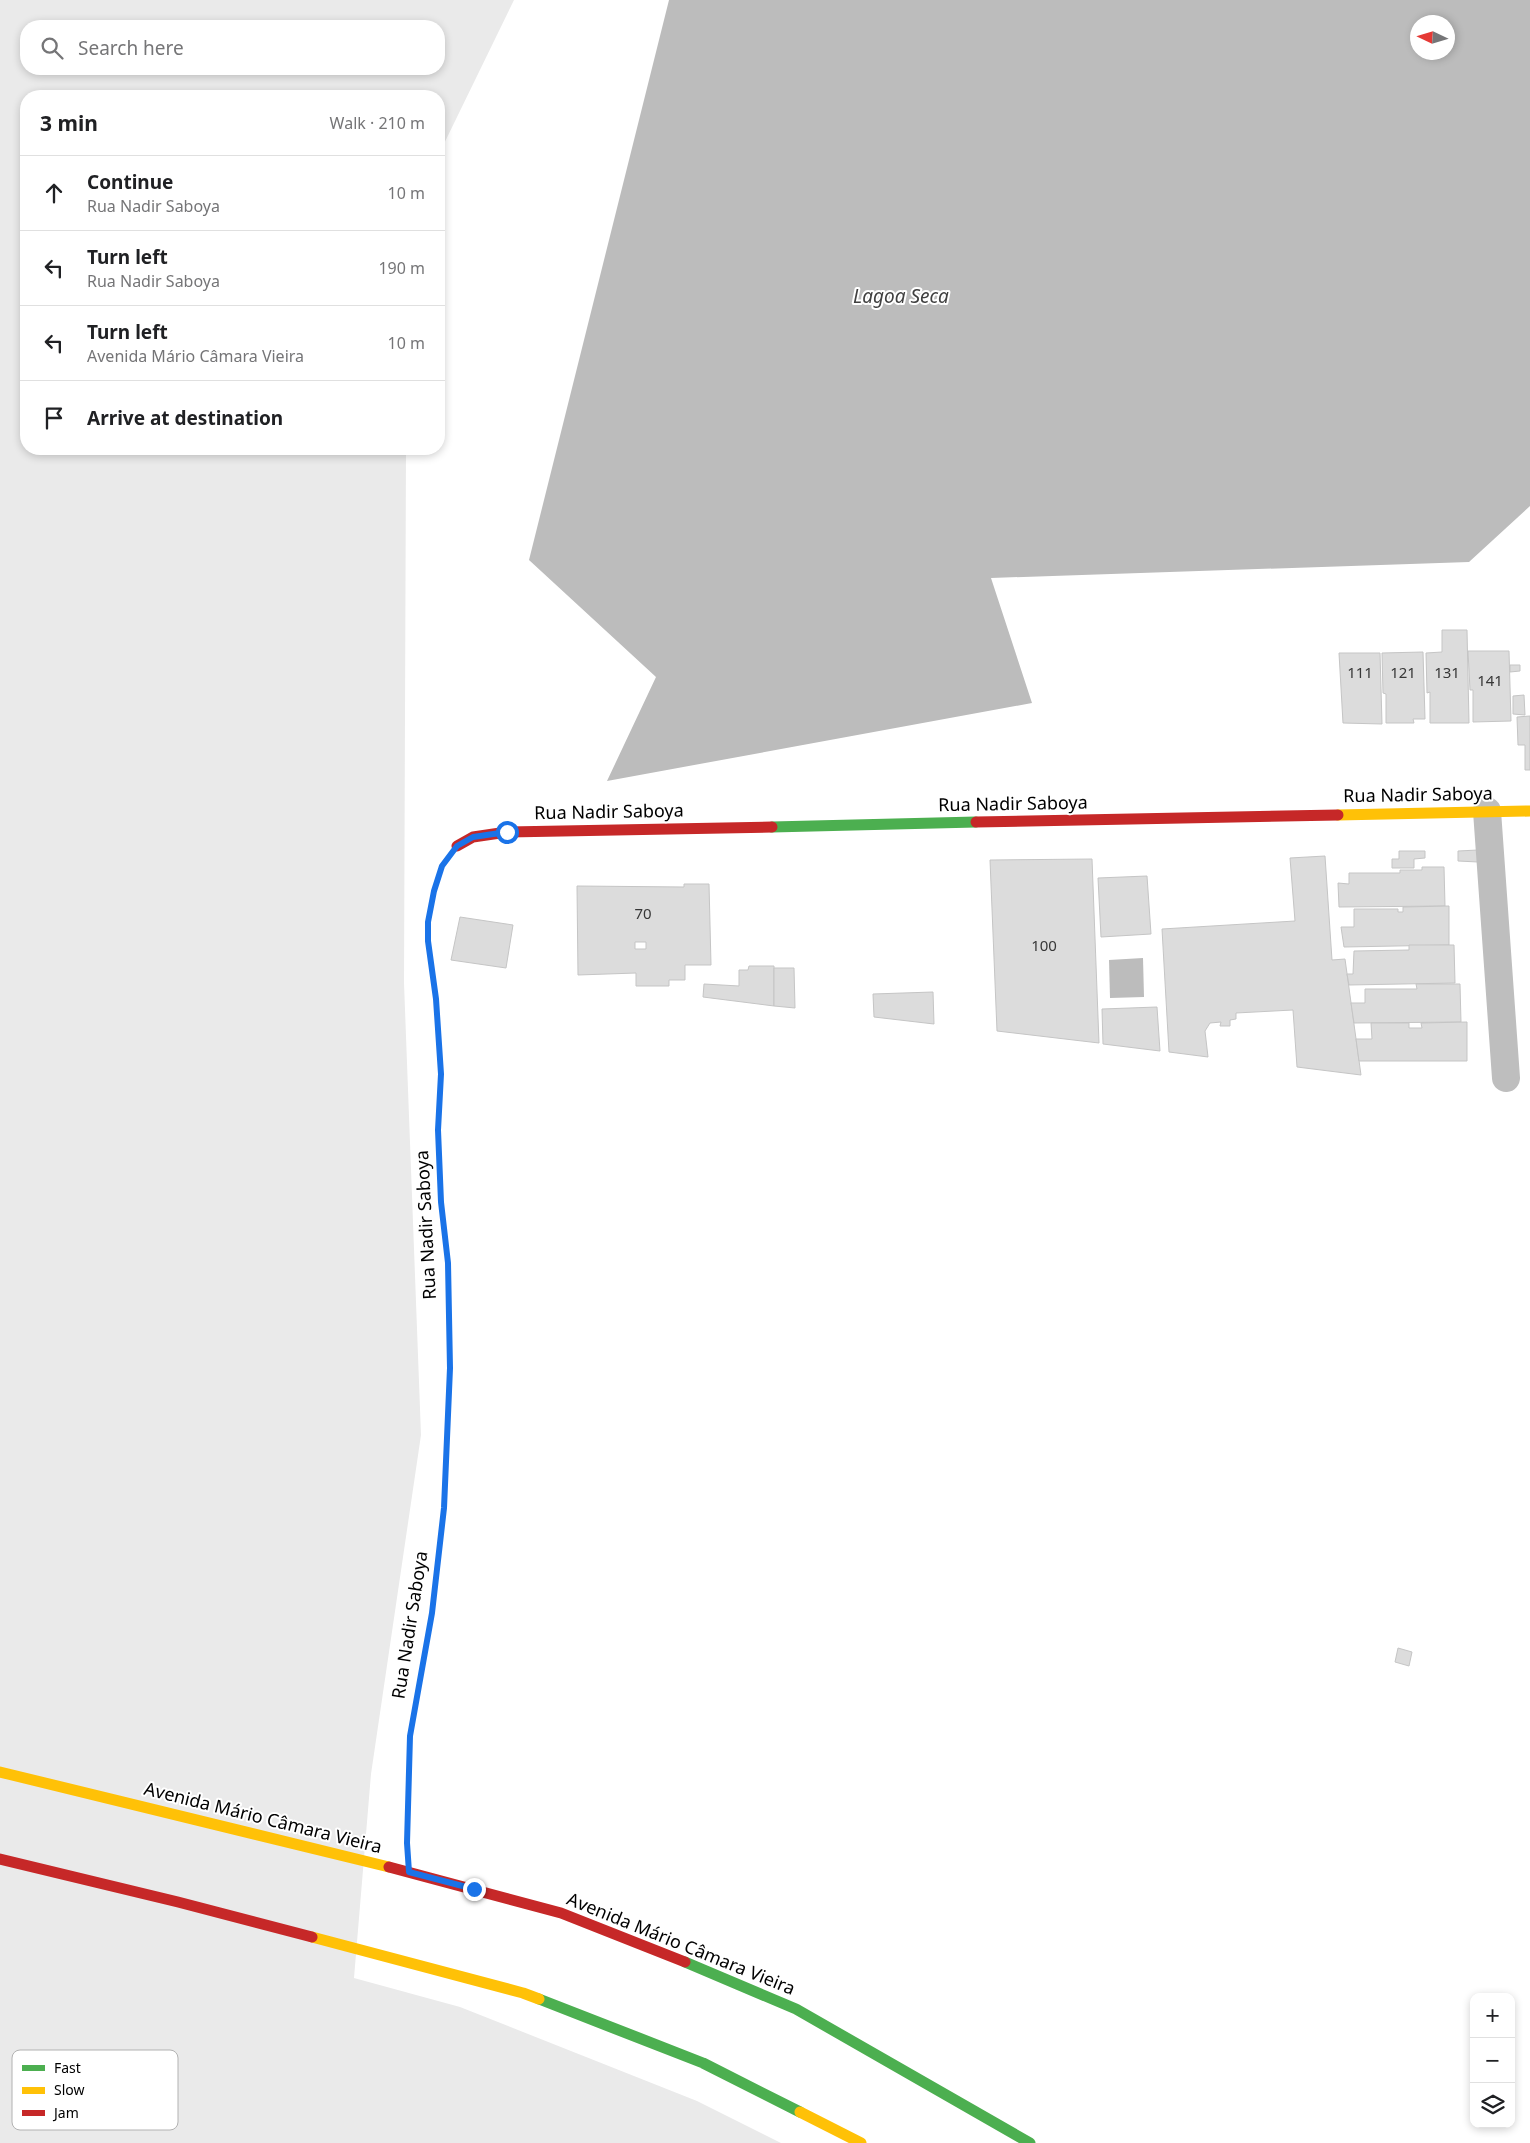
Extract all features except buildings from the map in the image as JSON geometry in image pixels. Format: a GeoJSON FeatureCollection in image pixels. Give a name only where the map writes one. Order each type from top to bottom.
{"type":"FeatureCollection","features":[{"type":"Feature","properties":{"kind":"street","name":"Rua Nadir Saboya"},"geometry":{"type":"LineString","coordinates":[[457,846],[473,837],[507,832],[1530,810]]}},
{"type":"Feature","properties":{"kind":"street"},"geometry":{"type":"LineString","coordinates":[[1487,811],[1506,1078]]}},
{"type":"Feature","properties":{"kind":"street","name":"Avenida Mário Câmara Vieira"},"geometry":{"type":"LineString","coordinates":[[0,1772],[409,1872],[561,1913],[638,1942],[796,2009],[1030,2143]]}},
{"type":"Feature","properties":{"kind":"street"},"geometry":{"type":"LineString","coordinates":[[0,1859],[178,1902],[523,1993],[703,2063],[861,2143]]}},
{"type":"Feature","properties":{"kind":"path","name":"Rua Nadir Saboya"},"geometry":{"type":"LineString","coordinates":[[409,1872],[407,1843],[410,1736],[432,1613],[443,1518],[450,1368],[448,1263],[441,1202],[438,1130],[441,1074],[436,999],[428,941],[428,922],[434,891],[442,866],[457,846]]}},
{"type":"Feature","properties":{"kind":"shaded area"},"geometry":{"type":"Polygon","coordinates":[[[0,0],[514,0],[445,142],[445,90],[20,90],[20,455],[406,455],[404,983],[421,1435],[371,1774],[354,1978],[460,2007],[697,2101],[781,2143],[0,2143],[0,0]]]}},
{"type":"Feature","properties":{"kind":"water","name":"Lagoa Seca"},"geometry":{"type":"Polygon","coordinates":[[[669,0],[1530,0],[1530,506],[1469,562],[991,578],[1032,703],[607,781],[656,677],[529,560],[669,0]]]}},
{"type":"Feature","properties":{"kind":"water"},"geometry":{"type":"Polygon","coordinates":[[[1143,958],[1144,997],[1110,998],[1109,960],[1143,958]]]}},
{"type":"Feature","properties":{"kind":"traffic: fast"},"geometry":{"type":"LineString","coordinates":[[772,827],[976,822]]}},
{"type":"Feature","properties":{"kind":"traffic: fast"},"geometry":{"type":"LineString","coordinates":[[685,1962],[796,2009],[1030,2143]]}},
{"type":"Feature","properties":{"kind":"traffic: fast"},"geometry":{"type":"LineString","coordinates":[[539,1999],[703,2063],[800,2112]]}},
{"type":"Feature","properties":{"kind":"traffic: slow"},"geometry":{"type":"LineString","coordinates":[[1338,815],[1530,811]]}},
{"type":"Feature","properties":{"kind":"traffic: slow"},"geometry":{"type":"LineString","coordinates":[[0,1772],[389,1867]]}},
{"type":"Feature","properties":{"kind":"traffic: slow"},"geometry":{"type":"LineString","coordinates":[[312,1937],[523,1993],[539,1999]]}},
{"type":"Feature","properties":{"kind":"traffic: slow"},"geometry":{"type":"LineString","coordinates":[[800,2112],[861,2143]]}},
{"type":"Feature","properties":{"kind":"traffic: jam"},"geometry":{"type":"LineString","coordinates":[[976,822],[1338,815]]}},
{"type":"Feature","properties":{"kind":"traffic: jam"},"geometry":{"type":"LineString","coordinates":[[457,846],[473,837],[507,832],[772,827]]}},
{"type":"Feature","properties":{"kind":"traffic: jam"},"geometry":{"type":"LineString","coordinates":[[0,1859],[312,1937]]}},
{"type":"Feature","properties":{"kind":"traffic: jam"},"geometry":{"type":"LineString","coordinates":[[389,1867],[561,1913],[685,1962]]}},
{"type":"Feature","properties":{"kind":"route"},"geometry":{"type":"LineString","coordinates":[[474,1889],[409,1872],[407,1843],[410,1736],[432,1613],[444,1508],[450,1368],[448,1263],[441,1202],[438,1130],[441,1074],[436,999],[428,941],[428,922],[434,891],[442,866],[457,846],[473,837],[507,832]]}}]}
